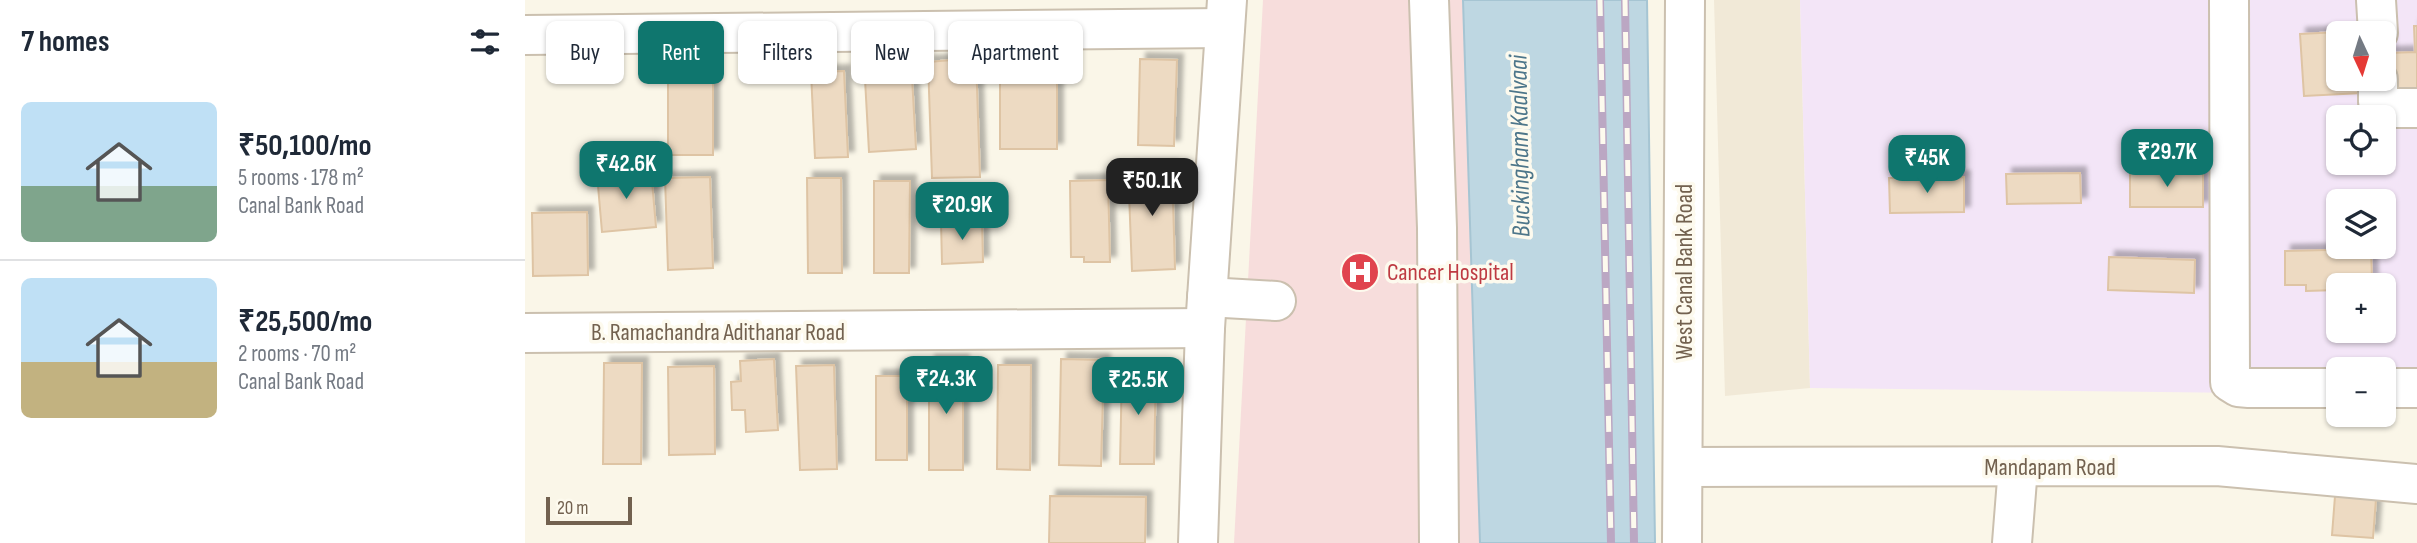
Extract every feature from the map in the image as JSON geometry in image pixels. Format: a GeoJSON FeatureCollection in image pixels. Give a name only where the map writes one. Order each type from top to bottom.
{"type":"FeatureCollection","features":[{"type":"Feature","properties":{"kind":"street"},"geometry":{"type":"LineString","coordinates":[[1429,0],[1437,228],[1439,543]]}},
{"type":"Feature","properties":{"kind":"street","name":"West Canal Bank Road"},"geometry":{"type":"LineString","coordinates":[[1682,543],[1685,0]]}},
{"type":"Feature","properties":{"kind":"street"},"geometry":{"type":"LineString","coordinates":[[2229,0],[2230,382],[2238,387],[2249,388],[2326,388]]}},
{"type":"Feature","properties":{"kind":"street"},"geometry":{"type":"LineString","coordinates":[[2376,0],[2377,21]]}},
{"type":"Feature","properties":{"kind":"street"},"geometry":{"type":"LineString","coordinates":[[525,35],[1226,14],[1206,312],[1198,543]]}},
{"type":"Feature","properties":{"kind":"street"},"geometry":{"type":"LineString","coordinates":[[2378,91],[2378,104],[2389,108],[2417,108]]}},
{"type":"Feature","properties":{"kind":"street","name":"B. Ramachandra Adithanar Road"},"geometry":{"type":"LineString","coordinates":[[525,333],[1206,312],[1276,301]]}},
{"type":"Feature","properties":{"kind":"street"},"geometry":{"type":"LineString","coordinates":[[2396,388],[2417,388]]}},
{"type":"Feature","properties":{"kind":"street","name":"Mandapam Road"},"geometry":{"type":"LineString","coordinates":[[1683,467],[2217,466],[2417,484]]}},
{"type":"Feature","properties":{"kind":"street"},"geometry":{"type":"LineString","coordinates":[[2012,543],[2018,467]]}},
{"type":"Feature","properties":{"kind":"shaded area","name":"Cancer Hospital"},"geometry":{"type":"Polygon","coordinates":[[[1263,0],[1463,0],[1480,543],[1234,543],[1263,0]]]}},
{"type":"Feature","properties":{"kind":"shaded area"},"geometry":{"type":"Polygon","coordinates":[[[1714,0],[1800,0],[1810,388],[1725,396],[1714,0]]]}},
{"type":"Feature","properties":{"kind":"shaded area"},"geometry":{"type":"Polygon","coordinates":[[[1800,0],[2417,0],[2417,395],[2396,379],[2396,357],[2326,357],[2326,394],[1810,388],[1800,0]]]}},
{"type":"Feature","properties":{"kind":"water","name":"Buckingham Kaalvaai"},"geometry":{"type":"Polygon","coordinates":[[[1463,0],[1647,0],[1655,543],[1480,543],[1463,0]]]}},
{"type":"Feature","properties":{"kind":"building"},"geometry":{"type":"Polygon","coordinates":[[[2414,26],[2417,26],[2417,88],[2396,89],[2396,53],[2415,52],[2414,26]]]}},
{"type":"Feature","properties":{"kind":"building"},"geometry":{"type":"Polygon","coordinates":[[[2326,33],[2326,91],[2362,93],[2304,96],[2300,34],[2326,33]]]}},
{"type":"Feature","properties":{"kind":"building"},"geometry":{"type":"Polygon","coordinates":[[[1140,59],[1177,60],[1174,146],[1138,145],[1140,59]]]}},
{"type":"Feature","properties":{"kind":"building"},"geometry":{"type":"Polygon","coordinates":[[[948,60],[948,84],[977,84],[980,177],[932,178],[929,84],[934,84],[934,62],[948,60]]]}},
{"type":"Feature","properties":{"kind":"building"},"geometry":{"type":"Polygon","coordinates":[[[837,71],[844,71],[848,157],[815,158],[812,84],[837,84],[837,71]]]}},
{"type":"Feature","properties":{"kind":"building"},"geometry":{"type":"Polygon","coordinates":[[[668,84],[713,84],[713,155],[668,155],[668,84]]]}},
{"type":"Feature","properties":{"kind":"building"},"geometry":{"type":"Polygon","coordinates":[[[865,84],[912,84],[916,149],[869,152],[865,84]]]}},
{"type":"Feature","properties":{"kind":"building"},"geometry":{"type":"Polygon","coordinates":[[[1000,84],[1057,84],[1057,149],[1000,149],[1000,84]]]}},
{"type":"Feature","properties":{"kind":"building"},"geometry":{"type":"Polygon","coordinates":[[[1172,166],[1175,269],[1132,271],[1128,167],[1172,166]]]}},
{"type":"Feature","properties":{"kind":"building"},"geometry":{"type":"Polygon","coordinates":[[[651,170],[656,227],[602,232],[597,174],[651,170]]]}},
{"type":"Feature","properties":{"kind":"building"},"geometry":{"type":"Polygon","coordinates":[[[2203,171],[2203,207],[2130,207],[2130,172],[2203,171]]]}},
{"type":"Feature","properties":{"kind":"building"},"geometry":{"type":"Polygon","coordinates":[[[2080,173],[2081,203],[2007,204],[2006,174],[2080,173]]]}},
{"type":"Feature","properties":{"kind":"building"},"geometry":{"type":"Polygon","coordinates":[[[710,177],[713,268],[668,270],[665,178],[710,177]]]}},
{"type":"Feature","properties":{"kind":"building"},"geometry":{"type":"Polygon","coordinates":[[[1964,177],[1964,212],[1890,213],[1889,178],[1964,177]]]}},
{"type":"Feature","properties":{"kind":"building"},"geometry":{"type":"Polygon","coordinates":[[[807,178],[841,178],[842,273],[808,273],[807,178]]]}},
{"type":"Feature","properties":{"kind":"building"},"geometry":{"type":"Polygon","coordinates":[[[1108,180],[1110,262],[1084,262],[1084,257],[1071,257],[1070,181],[1108,180]]]}},
{"type":"Feature","properties":{"kind":"building"},"geometry":{"type":"Polygon","coordinates":[[[874,181],[910,181],[909,273],[874,273],[874,181]]]}},
{"type":"Feature","properties":{"kind":"building"},"geometry":{"type":"Polygon","coordinates":[[[587,212],[588,275],[533,276],[532,213],[587,212]]]}},
{"type":"Feature","properties":{"kind":"building"},"geometry":{"type":"Polygon","coordinates":[[[982,220],[983,262],[942,264],[941,221],[982,220]]]}},
{"type":"Feature","properties":{"kind":"building"},"geometry":{"type":"Polygon","coordinates":[[[2326,250],[2326,259],[2371,259],[2372,273],[2326,273],[2326,290],[2306,291],[2306,285],[2285,285],[2285,251],[2326,250]]]}},
{"type":"Feature","properties":{"kind":"building"},"geometry":{"type":"Polygon","coordinates":[[[2109,257],[2195,260],[2194,293],[2108,290],[2109,257]]]}},
{"type":"Feature","properties":{"kind":"building"},"geometry":{"type":"Polygon","coordinates":[[[774,359],[778,430],[746,432],[745,410],[732,410],[731,382],[741,381],[740,361],[774,359]]]}},
{"type":"Feature","properties":{"kind":"building"},"geometry":{"type":"Polygon","coordinates":[[[1061,359],[1104,360],[1101,466],[1059,465],[1061,359]]]}},
{"type":"Feature","properties":{"kind":"building"},"geometry":{"type":"Polygon","coordinates":[[[929,361],[963,361],[963,470],[929,470],[929,361]]]}},
{"type":"Feature","properties":{"kind":"building"},"geometry":{"type":"Polygon","coordinates":[[[604,363],[642,363],[641,464],[603,464],[604,363]]]}},
{"type":"Feature","properties":{"kind":"building"},"geometry":{"type":"Polygon","coordinates":[[[834,365],[837,469],[800,470],[796,366],[834,365]]]}},
{"type":"Feature","properties":{"kind":"building"},"geometry":{"type":"Polygon","coordinates":[[[998,365],[1031,365],[1030,470],[997,469],[998,365]]]}},
{"type":"Feature","properties":{"kind":"building"},"geometry":{"type":"Polygon","coordinates":[[[714,366],[715,454],[669,455],[668,367],[714,366]]]}},
{"type":"Feature","properties":{"kind":"building"},"geometry":{"type":"Polygon","coordinates":[[[1122,369],[1156,370],[1154,464],[1120,464],[1122,369]]]}},
{"type":"Feature","properties":{"kind":"building"},"geometry":{"type":"Polygon","coordinates":[[[876,376],[907,376],[907,460],[876,460],[876,376]]]}},
{"type":"Feature","properties":{"kind":"building"},"geometry":{"type":"Polygon","coordinates":[[[1050,496],[1146,497],[1145,543],[1049,543],[1050,496]]]}},
{"type":"Feature","properties":{"kind":"building"},"geometry":{"type":"Polygon","coordinates":[[[2335,496],[2376,499],[2373,538],[2332,535],[2335,496]]]}},
{"type":"Feature","properties":{"kind":"railway"},"geometry":{"type":"LineString","coordinates":[[1600,0],[1611,543]]}},
{"type":"Feature","properties":{"kind":"railway"},"geometry":{"type":"LineString","coordinates":[[1625,0],[1634,543]]}},
{"type":"Feature","properties":{"kind":"place","name":"Cancer Hospital"},"geometry":{"type":"Point","coordinates":[1360,272]}}]}
